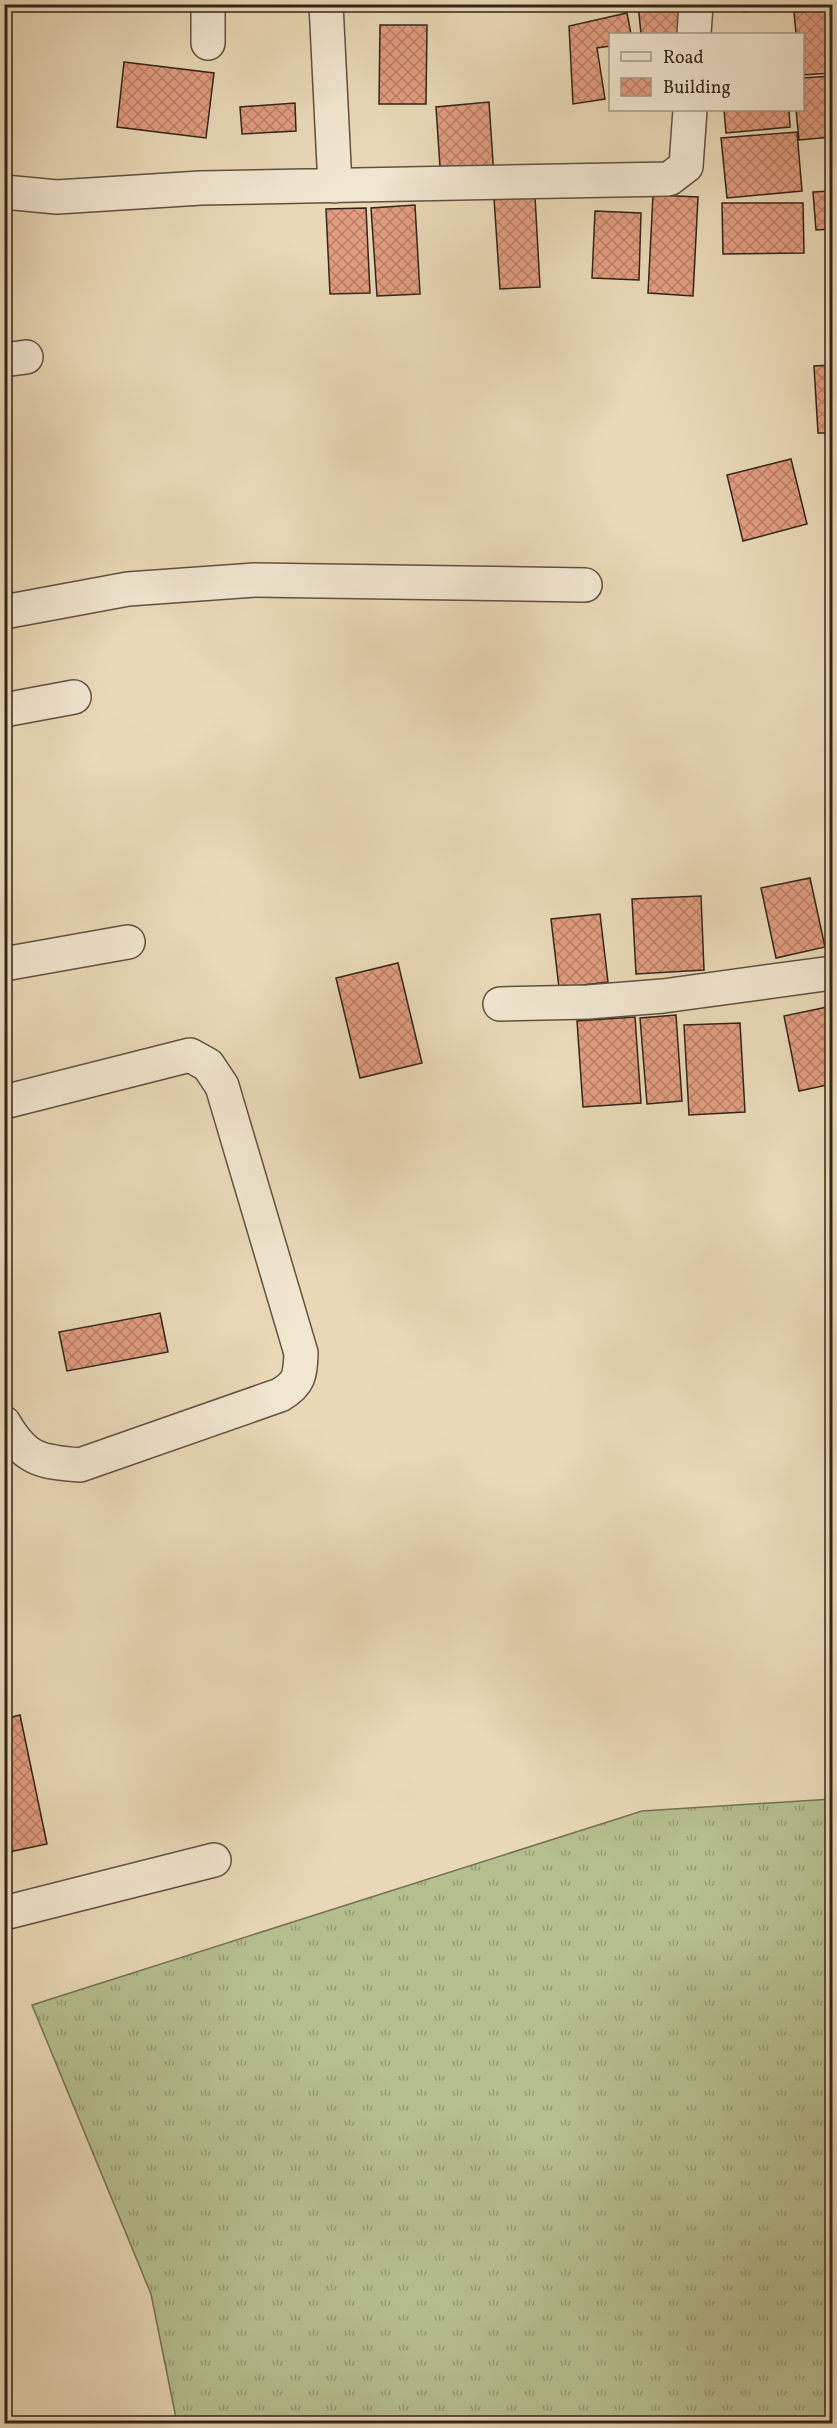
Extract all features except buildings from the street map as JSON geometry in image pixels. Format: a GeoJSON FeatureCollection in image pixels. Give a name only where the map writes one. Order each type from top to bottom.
{"type":"FeatureCollection","features":[{"type":"Feature","properties":{"kind":"street"},"geometry":{"type":"LineString","coordinates":[[208,4],[208,43]]}},
{"type":"Feature","properties":{"kind":"street"},"geometry":{"type":"LineString","coordinates":[[326,4],[334,186]]}},
{"type":"Feature","properties":{"kind":"street"},"geometry":{"type":"LineString","coordinates":[[694,33],[696,4]]}},
{"type":"Feature","properties":{"kind":"street"},"geometry":{"type":"LineString","coordinates":[[4,192],[57,197],[201,188],[669,179],[686,166],[690,111]]}},
{"type":"Feature","properties":{"kind":"street"},"geometry":{"type":"LineString","coordinates":[[4,612],[128,589],[255,580],[585,585]]}},
{"type":"Feature","properties":{"kind":"street"},"geometry":{"type":"LineString","coordinates":[[4,710],[74,697]]}},
{"type":"Feature","properties":{"kind":"street"},"geometry":{"type":"LineString","coordinates":[[4,964],[128,942]]}},
{"type":"Feature","properties":{"kind":"street"},"geometry":{"type":"LineString","coordinates":[[500,1004],[588,1002],[663,996],[832,973]]}},
{"type":"Feature","properties":{"kind":"street"},"geometry":{"type":"LineString","coordinates":[[4,1102],[189,1055],[207,1065],[222,1086],[301,1353],[300,1372],[294,1386],[280,1395],[80,1465],[49,1463],[21,1450],[4,1423]]}},
{"type":"Feature","properties":{"kind":"street"},"geometry":{"type":"LineString","coordinates":[[4,1913],[214,1860]]}},
{"type":"Feature","properties":{"kind":"green space"},"geometry":{"type":"Polygon","coordinates":[[[832,1799],[832,2423],[177,2423],[151,2294],[32,2005],[642,1811],[832,1799]]]}}]}
